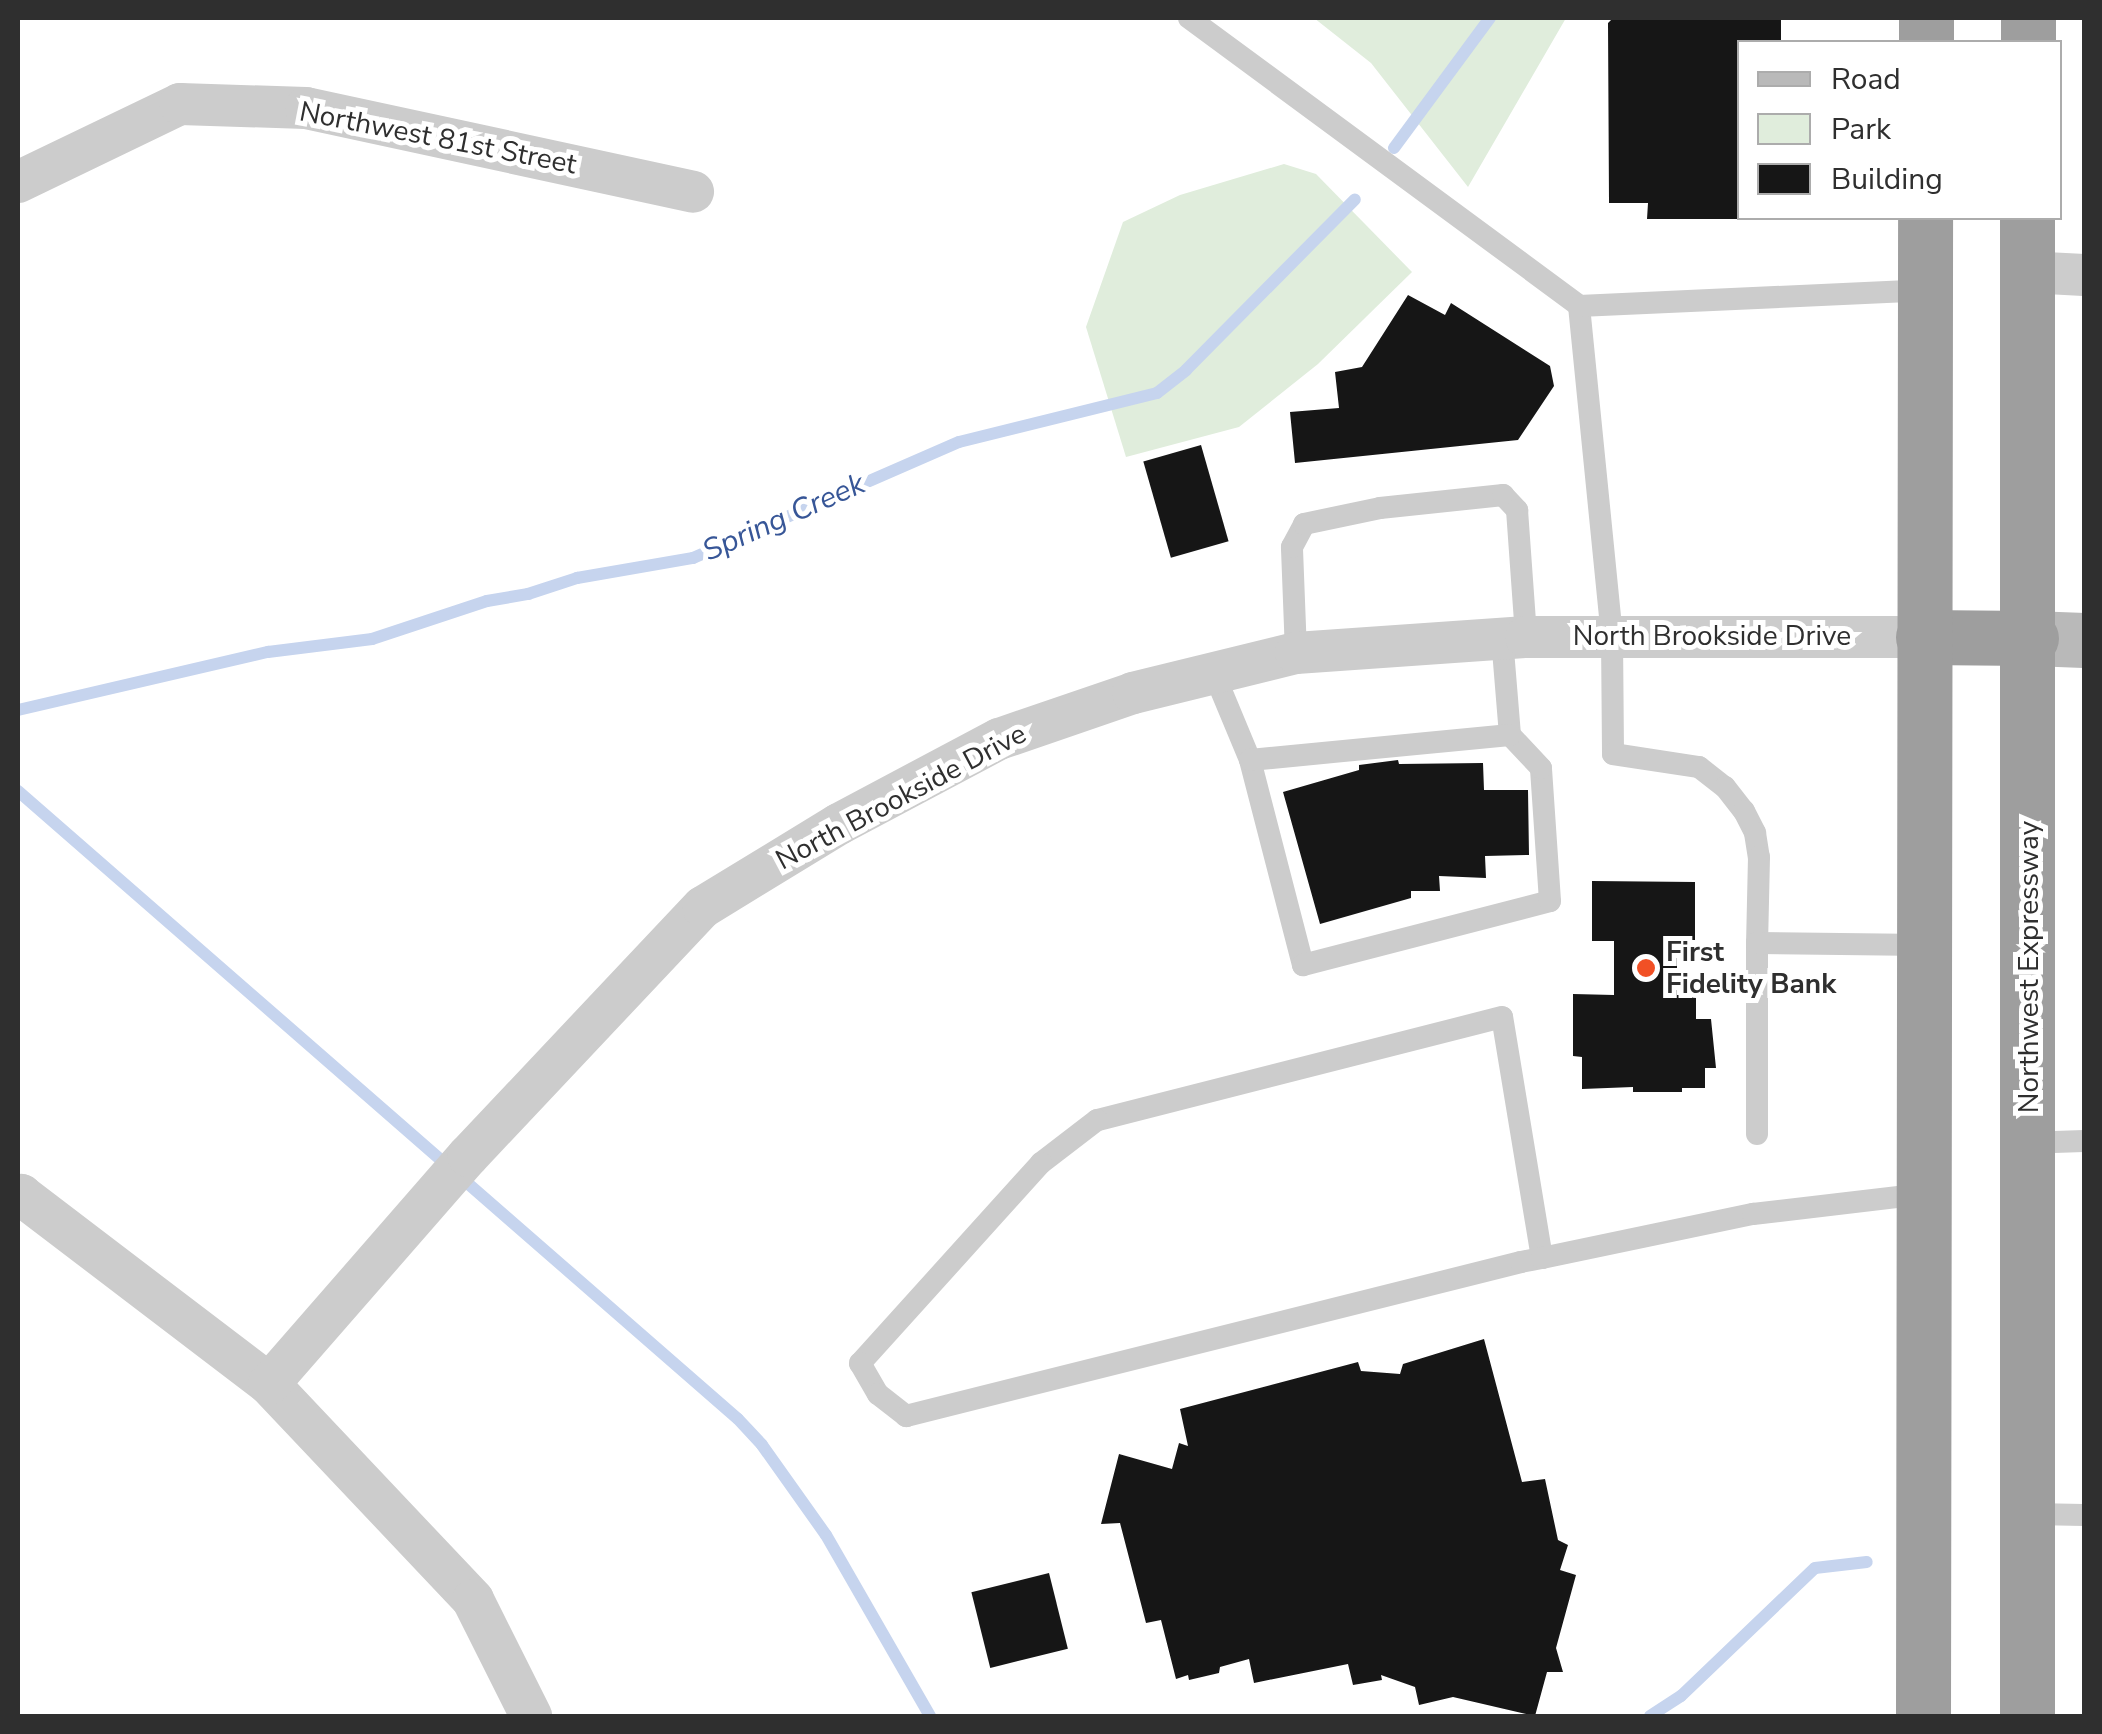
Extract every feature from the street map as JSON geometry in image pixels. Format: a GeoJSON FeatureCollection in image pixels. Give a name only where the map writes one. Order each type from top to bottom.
{"type":"FeatureCollection","features":[{"type":"Feature","properties":{"kind":"highway"},"geometry":{"type":"LineString","coordinates":[[1923,1716],[1925,220]]}},
{"type":"Feature","properties":{"kind":"highway","name":"Northwest Expressway"},"geometry":{"type":"LineString","coordinates":[[2027,1716],[2031,638],[2028,220]]}},
{"type":"Feature","properties":{"kind":"highway"},"geometry":{"type":"LineString","coordinates":[[1923,637],[2031,638]]}},
{"type":"Feature","properties":{"kind":"main road"},"geometry":{"type":"LineString","coordinates":[[2031,638],[2084,640]]}},
{"type":"Feature","properties":{"kind":"street","name":"Northwest 81st Street"},"geometry":{"type":"LineString","coordinates":[[18,182],[180,104],[306,108],[693,192]]}},
{"type":"Feature","properties":{"kind":"street"},"geometry":{"type":"LineString","coordinates":[[2027,272],[2084,275]]}},
{"type":"Feature","properties":{"kind":"street","name":"North Brookside Drive"},"geometry":{"type":"LineString","coordinates":[[269,1384],[468,1156],[703,907],[839,824],[999,739],[1072,712],[1213,671],[1296,653],[1514,637],[1923,637]]}},
{"type":"Feature","properties":{"kind":"street"},"geometry":{"type":"LineString","coordinates":[[19,1196],[269,1384],[473,1600],[531,1716]]}},
{"type":"Feature","properties":{"kind":"lane"},"geometry":{"type":"LineString","coordinates":[[1190,18],[1579,306],[1925,290]]}},
{"type":"Feature","properties":{"kind":"lane"},"geometry":{"type":"LineString","coordinates":[[1579,306],[1612,637],[1614,754],[1698,766],[1725,788],[1744,811],[1755,833],[1757,1134]]}},
{"type":"Feature","properties":{"kind":"lane"},"geometry":{"type":"LineString","coordinates":[[1213,671],[1250,760],[1303,965],[1550,901],[1541,768],[1510,735],[1517,510],[1503,495],[1380,508],[1304,524],[1292,547],[1296,653]]}},
{"type":"Feature","properties":{"kind":"lane"},"geometry":{"type":"LineString","coordinates":[[1250,760],[1510,735]]}},
{"type":"Feature","properties":{"kind":"lane"},"geometry":{"type":"LineString","coordinates":[[1758,943],[1924,945]]}},
{"type":"Feature","properties":{"kind":"lane"},"geometry":{"type":"LineString","coordinates":[[1542,1258],[1502,1017],[1098,1120],[1041,1163],[860,1363],[878,1394],[906,1416],[1542,1258],[1754,1214],[1924,1194]]}},
{"type":"Feature","properties":{"kind":"lane"},"geometry":{"type":"LineString","coordinates":[[2028,1143],[2084,1141]]}},
{"type":"Feature","properties":{"kind":"lane"},"geometry":{"type":"LineString","coordinates":[[2028,1514],[2084,1515]]}},
{"type":"Feature","properties":{"kind":"green space"},"geometry":{"type":"Polygon","coordinates":[[[1314,18],[1566,18],[1468,187],[1371,63],[1314,18]]]}},
{"type":"Feature","properties":{"kind":"green space"},"geometry":{"type":"Polygon","coordinates":[[[1284,164],[1316,174],[1412,272],[1318,364],[1239,427],[1126,457],[1086,327],[1123,222],[1180,195],[1284,164]]]}},
{"type":"Feature","properties":{"kind":"building"},"geometry":{"type":"Polygon","coordinates":[[[1613,18],[1781,18],[1781,40],[1737,40],[1737,219],[1647,219],[1648,203],[1609,203],[1608,23],[1613,18]]]}},
{"type":"Feature","properties":{"kind":"building"},"geometry":{"type":"Polygon","coordinates":[[[1408,295],[1445,315],[1451,303],[1550,366],[1554,386],[1518,440],[1295,463],[1290,412],[1339,408],[1335,372],[1362,367],[1408,295]]]}},
{"type":"Feature","properties":{"kind":"building"},"geometry":{"type":"Polygon","coordinates":[[[1201,445],[1229,541],[1171,558],[1143,462],[1201,445]]]}},
{"type":"Feature","properties":{"kind":"building"},"geometry":{"type":"Polygon","coordinates":[[[1398,760],[1399,764],[1483,763],[1484,790],[1528,790],[1529,855],[1485,856],[1486,878],[1439,876],[1440,891],[1411,891],[1411,898],[1320,924],[1283,792],[1359,770],[1359,765],[1398,760]]]}},
{"type":"Feature","properties":{"kind":"building","name":"First Fidelity Bank"},"geometry":{"type":"Polygon","coordinates":[[[1592,881],[1695,882],[1695,940],[1677,940],[1677,995],[1696,996],[1696,1019],[1711,1019],[1716,1068],[1705,1068],[1705,1088],[1682,1088],[1682,1092],[1633,1092],[1633,1087],[1582,1089],[1582,1057],[1573,1056],[1573,994],[1614,995],[1614,941],[1592,941],[1592,881]]]}},
{"type":"Feature","properties":{"kind":"building"},"geometry":{"type":"Polygon","coordinates":[[[1484,1339],[1522,1482],[1545,1479],[1558,1540],[1568,1545],[1560,1570],[1576,1575],[1556,1648],[1563,1672],[1547,1672],[1535,1716],[1453,1697],[1419,1705],[1415,1687],[1381,1675],[1382,1680],[1353,1685],[1348,1664],[1254,1683],[1249,1659],[1220,1667],[1219,1673],[1176,1679],[1161,1620],[1146,1623],[1120,1523],[1101,1524],[1119,1454],[1172,1469],[1179,1443],[1188,1446],[1180,1409],[1358,1362],[1361,1371],[1400,1374],[1403,1364],[1484,1339]]]}},
{"type":"Feature","properties":{"kind":"building"},"geometry":{"type":"Polygon","coordinates":[[[1049,1573],[1068,1649],[990,1668],[971,1592],[1049,1573]]]}},
{"type":"Feature","properties":{"kind":"waterway","name":"Spring Creek"},"geometry":{"type":"LineString","coordinates":[[1394,148],[1490,18]]}},
{"type":"Feature","properties":{"kind":"waterway","name":"Spring Creek"},"geometry":{"type":"LineString","coordinates":[[18,710],[268,652],[372,639],[487,601],[528,594],[577,578],[693,558],[959,442],[1157,393],[1186,370],[1355,199]]}},
{"type":"Feature","properties":{"kind":"waterway"},"geometry":{"type":"LineString","coordinates":[[18,791],[738,1419],[762,1445],[826,1535],[930,1716]]}},
{"type":"Feature","properties":{"kind":"waterway"},"geometry":{"type":"LineString","coordinates":[[1650,1716],[1681,1696],[1815,1568],[1867,1562]]}},
{"type":"Feature","properties":{"kind":"place","name":"First Fidelity Bank"},"geometry":{"type":"Point","coordinates":[1646,968]}}]}
